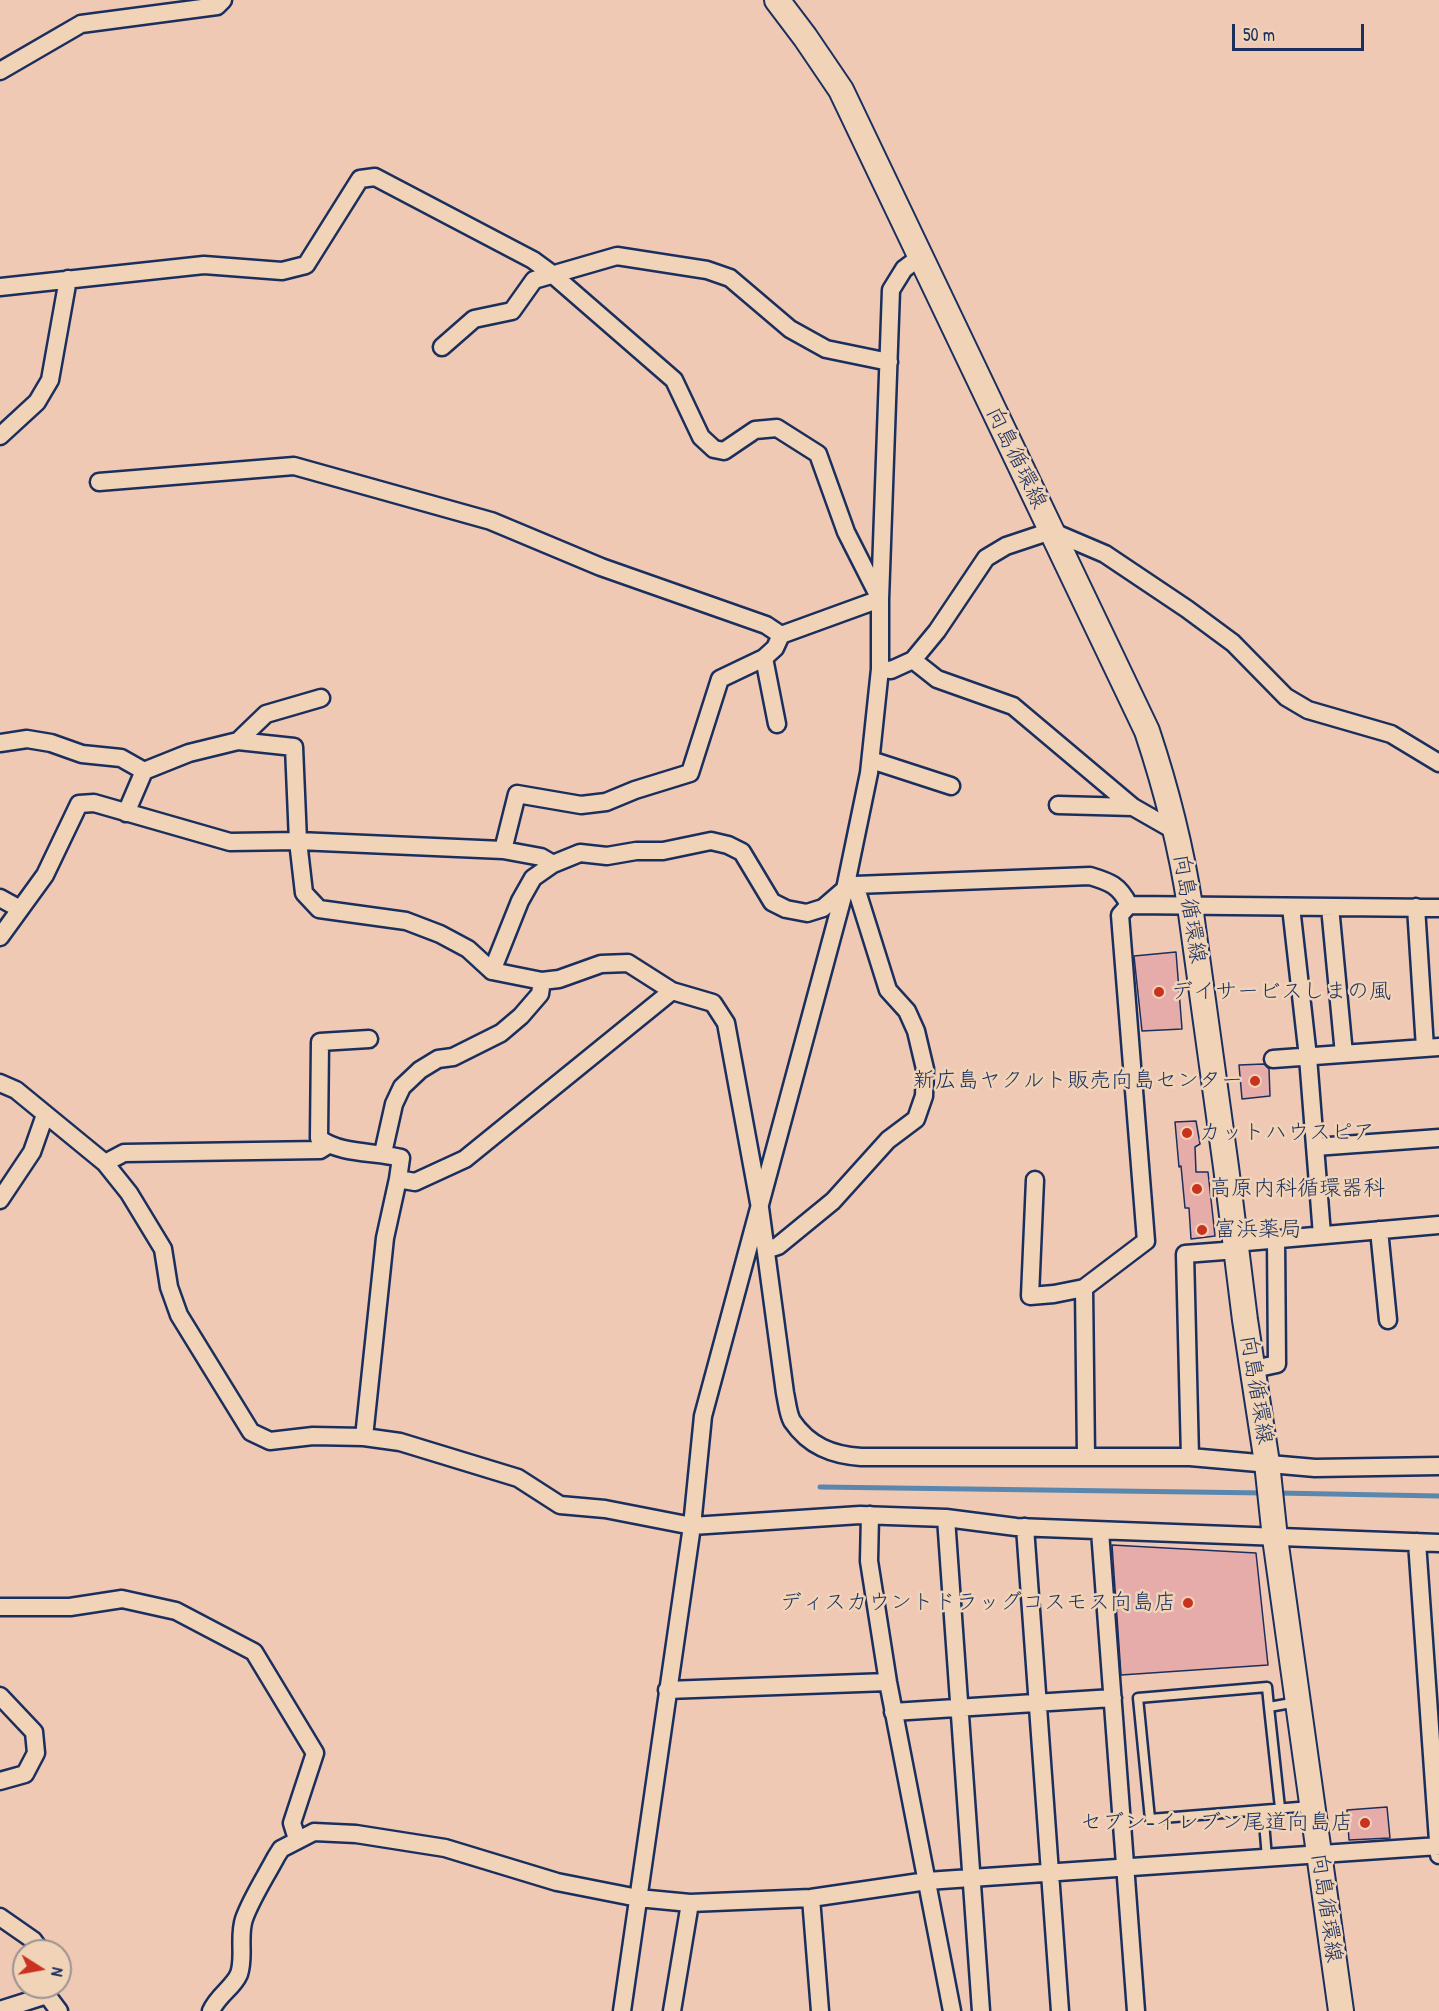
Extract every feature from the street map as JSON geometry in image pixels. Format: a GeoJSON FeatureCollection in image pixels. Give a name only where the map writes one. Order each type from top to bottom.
{"type":"FeatureCollection","features":[{"type":"Feature","properties":{"kind":"main road","name":"向島循環線"},"geometry":{"type":"LineString","coordinates":[[777,0],[806,37],[841,90],[1148,731],[1162,776],[1190,906],[1341,2011]]}},
{"type":"Feature","properties":{"kind":"street"},"geometry":{"type":"LineString","coordinates":[[0,71],[81,24],[217,6],[223,0]]}},
{"type":"Feature","properties":{"kind":"street"},"geometry":{"type":"LineString","coordinates":[[0,287],[204,264],[282,271],[306,265],[360,179],[375,177],[533,260],[552,274],[674,380],[701,437],[714,449],[724,451],[755,430],[777,428],[818,454],[846,532],[880,599]]}},
{"type":"Feature","properties":{"kind":"street"},"geometry":{"type":"LineString","coordinates":[[442,347],[474,319],[512,311],[534,280],[617,256],[708,270],[730,278],[790,329],[826,349],[889,362]]}},
{"type":"Feature","properties":{"kind":"street"},"geometry":{"type":"LineString","coordinates":[[621,2011],[692,1526],[703,1416],[850,887],[870,759],[880,669],[880,599],[891,290],[904,269],[920,257]]}},
{"type":"Feature","properties":{"kind":"street"},"geometry":{"type":"LineString","coordinates":[[0,436],[37,402],[50,380],[68,279]]}},
{"type":"Feature","properties":{"kind":"street"},"geometry":{"type":"LineString","coordinates":[[99,482],[294,466],[491,521],[601,567],[766,625],[781,635]]}},
{"type":"Feature","properties":{"kind":"street"},"geometry":{"type":"LineString","coordinates":[[880,669],[891,670],[913,660],[937,631],[986,558],[1006,546],[1051,531],[1105,554],[1187,609],[1233,643],[1286,697],[1308,710],[1391,734],[1439,763]]}},
{"type":"Feature","properties":{"kind":"street"},"geometry":{"type":"LineString","coordinates":[[503,850],[517,794],[580,805],[606,802],[635,790],[690,774],[720,679],[764,658],[775,648],[781,635],[880,599]]}},
{"type":"Feature","properties":{"kind":"street"},"geometry":{"type":"LineString","coordinates":[[764,658],[777,724]]}},
{"type":"Feature","properties":{"kind":"street"},"geometry":{"type":"LineString","coordinates":[[913,660],[937,679],[1013,706],[1133,807],[1175,831]]}},
{"type":"Feature","properties":{"kind":"street"},"geometry":{"type":"LineString","coordinates":[[238,741],[266,714],[321,698]]}},
{"type":"Feature","properties":{"kind":"street"},"geometry":{"type":"LineString","coordinates":[[0,743],[27,738],[51,742],[82,754],[122,758],[144,771]]}},
{"type":"Feature","properties":{"kind":"street"},"geometry":{"type":"LineString","coordinates":[[126,813],[144,771],[189,753],[238,741],[294,747],[298,841],[304,893],[319,909],[406,921],[440,934],[468,949],[492,971],[542,981],[559,979],[601,964],[628,963],[672,991],[714,1003],[726,1023],[760,1209],[785,1393],[791,1419],[809,1440],[826,1451],[851,1456],[1190,1456],[1268,1467],[1439,1466]]}},
{"type":"Feature","properties":{"kind":"street"},"geometry":{"type":"LineString","coordinates":[[870,759],[951,786]]}},
{"type":"Feature","properties":{"kind":"street"},"geometry":{"type":"LineString","coordinates":[[0,937],[45,875],[79,804],[94,803],[230,842],[298,841],[503,850],[541,857],[553,864]]}},
{"type":"Feature","properties":{"kind":"street"},"geometry":{"type":"LineString","coordinates":[[1058,805],[1133,807]]}},
{"type":"Feature","properties":{"kind":"street"},"geometry":{"type":"LineString","coordinates":[[492,971],[520,901],[533,878],[553,864],[580,854],[607,856],[636,851],[663,851],[711,841],[728,845],[742,852],[772,902],[786,909],[807,913],[823,908],[850,887],[1090,876],[1110,882],[1123,892],[1129,904]]}},
{"type":"Feature","properties":{"kind":"street"},"geometry":{"type":"LineString","coordinates":[[766,1250],[778,1246],[833,1201],[888,1140],[916,1119],[924,1096],[925,1069],[916,1031],[907,1011],[888,990],[850,887]]}},
{"type":"Feature","properties":{"kind":"street"},"geometry":{"type":"LineString","coordinates":[[0,898],[20,909]]}},
{"type":"Feature","properties":{"kind":"street"},"geometry":{"type":"LineString","coordinates":[[1129,904],[1439,908]]}},
{"type":"Feature","properties":{"kind":"street"},"geometry":{"type":"LineString","coordinates":[[1035,1180],[1030,1296],[1054,1294],[1084,1287],[1146,1241],[1120,915],[1129,904]]}},
{"type":"Feature","properties":{"kind":"street"},"geometry":{"type":"LineString","coordinates":[[1291,907],[1308,1057],[1322,1235]]}},
{"type":"Feature","properties":{"kind":"street"},"geometry":{"type":"LineString","coordinates":[[1330,907],[1344,1054]]}},
{"type":"Feature","properties":{"kind":"street"},"geometry":{"type":"LineString","coordinates":[[1273,1059],[1432,1047],[1416,907]]}},
{"type":"Feature","properties":{"kind":"street"},"geometry":{"type":"LineString","coordinates":[[383,1153],[394,1104],[402,1087],[420,1070],[438,1059],[453,1057],[501,1033],[521,1016],[540,994],[542,981]]}},
{"type":"Feature","properties":{"kind":"street"},"geometry":{"type":"LineString","coordinates":[[398,1179],[415,1182],[465,1159],[672,991]]}},
{"type":"Feature","properties":{"kind":"street"},"geometry":{"type":"LineString","coordinates":[[364,1437],[385,1238],[401,1158],[383,1153],[337,1148],[328,1145],[320,1138],[320,1042],[369,1039]]}},
{"type":"Feature","properties":{"kind":"street"},"geometry":{"type":"LineString","coordinates":[[0,1083],[16,1090],[105,1163],[129,1193],[163,1249],[169,1287],[179,1315],[251,1432],[270,1441],[313,1436],[364,1437],[400,1442],[518,1478],[560,1505],[605,1509],[692,1526],[870,1515],[946,1518],[1024,1527],[1100,1531],[1274,1532],[1439,1543]]}},
{"type":"Feature","properties":{"kind":"street"},"geometry":{"type":"LineString","coordinates":[[0,1200],[32,1152],[45,1115]]}},
{"type":"Feature","properties":{"kind":"street"},"geometry":{"type":"LineString","coordinates":[[1314,1147],[1439,1138]]}},
{"type":"Feature","properties":{"kind":"street"},"geometry":{"type":"LineString","coordinates":[[105,1163],[124,1154],[320,1150],[328,1145]]}},
{"type":"Feature","properties":{"kind":"street"},"geometry":{"type":"LineString","coordinates":[[1190,1456],[1185,1254],[1276,1239],[1439,1225]]}},
{"type":"Feature","properties":{"kind":"street"},"geometry":{"type":"LineString","coordinates":[[1379,1230],[1388,1320]]}},
{"type":"Feature","properties":{"kind":"street"},"geometry":{"type":"LineString","coordinates":[[1254,1369],[1276,1364],[1276,1239]]}},
{"type":"Feature","properties":{"kind":"street"},"geometry":{"type":"LineString","coordinates":[[1084,1287],[1086,1457]]}},
{"type":"Feature","properties":{"kind":"street"},"geometry":{"type":"LineString","coordinates":[[870,1515],[869,1561],[888,1682],[952,2011]]}},
{"type":"Feature","properties":{"kind":"street"},"geometry":{"type":"LineString","coordinates":[[946,1518],[981,2011]]}},
{"type":"Feature","properties":{"kind":"street"},"geometry":{"type":"LineString","coordinates":[[1024,1527],[1060,2011]]}},
{"type":"Feature","properties":{"kind":"street"},"geometry":{"type":"LineString","coordinates":[[1100,1531],[1136,2011]]}},
{"type":"Feature","properties":{"kind":"street"},"geometry":{"type":"LineString","coordinates":[[1417,1542],[1439,1855]]}},
{"type":"Feature","properties":{"kind":"street"},"geometry":{"type":"LineString","coordinates":[[0,1607],[70,1607],[122,1599],[176,1611],[254,1652],[315,1753],[292,1823],[297,1839]]}},
{"type":"Feature","properties":{"kind":"street"},"geometry":{"type":"LineString","coordinates":[[667,1690],[888,1682]]}},
{"type":"Feature","properties":{"kind":"street"},"geometry":{"type":"LineString","coordinates":[[0,1696],[34,1732],[36,1753],[25,1774],[0,1781]]}},
{"type":"Feature","properties":{"kind":"street"},"geometry":{"type":"LineString","coordinates":[[893,1712],[1113,1698]]}},
{"type":"Feature","properties":{"kind":"street"},"geometry":{"type":"LineString","coordinates":[[211,2011],[218,1997],[228,1990],[238,1976],[242,1960],[244,1920],[280,1849],[314,1832],[356,1834],[445,1848],[557,1882],[638,1898],[690,1903],[811,1898],[927,1881],[1439,1846]]}},
{"type":"Feature","properties":{"kind":"street"},"geometry":{"type":"LineString","coordinates":[[811,1898],[820,2011]]}},
{"type":"Feature","properties":{"kind":"street"},"geometry":{"type":"LineString","coordinates":[[672,2011],[690,1903]]}},
{"type":"Feature","properties":{"kind":"street"},"geometry":{"type":"LineString","coordinates":[[0,1917],[32,1939]]}},
{"type":"Feature","properties":{"kind":"street"},"geometry":{"type":"LineString","coordinates":[[0,2010],[27,1999]]}},
{"type":"Feature","properties":{"kind":"lane"},"geometry":{"type":"LineString","coordinates":[[1280,1808],[1267,1687],[1138,1698],[1150,1819],[1312,1806]]}},
{"type":"Feature","properties":{"kind":"lane"},"geometry":{"type":"LineString","coordinates":[[1269,1707],[1298,1702]]}},
{"type":"Feature","properties":{"kind":"lane"},"geometry":{"type":"LineString","coordinates":[[1263,1810],[1267,1858]]}},
{"type":"Feature","properties":{"kind":"building","name":"デイサービスしまの風"},"geometry":{"type":"Polygon","coordinates":[[[1176,952],[1182,1029],[1142,1031],[1134,956],[1176,952]]]}},
{"type":"Feature","properties":{"kind":"building","name":"新広島ヤクルト販売向島センター"},"geometry":{"type":"Polygon","coordinates":[[[1264,1064],[1269,1069],[1270,1096],[1242,1099],[1239,1065],[1264,1064]]]}},
{"type":"Feature","properties":{"kind":"building"},"geometry":{"type":"Polygon","coordinates":[[[1196,1121],[1200,1144],[1195,1147],[1196,1172],[1208,1172],[1215,1236],[1191,1239],[1189,1208],[1185,1208],[1175,1122],[1196,1121]]]}},
{"type":"Feature","properties":{"kind":"building","name":"ディスカウントドラッグコスモス向島店"},"geometry":{"type":"Polygon","coordinates":[[[1112,1545],[1256,1553],[1268,1665],[1121,1675],[1112,1545]]]}},
{"type":"Feature","properties":{"kind":"building"},"geometry":{"type":"Polygon","coordinates":[[[1387,1807],[1390,1838],[1349,1840],[1347,1810],[1387,1807]]]}},
{"type":"Feature","properties":{"kind":"waterway"},"geometry":{"type":"LineString","coordinates":[[820,1487],[1265,1493]]}},
{"type":"Feature","properties":{"kind":"waterway"},"geometry":{"type":"LineString","coordinates":[[1277,1493],[1439,1496]]}},
{"type":"Feature","properties":{"kind":"place","name":"デイサービスしまの風"},"geometry":{"type":"Point","coordinates":[1159,992]}},
{"type":"Feature","properties":{"kind":"place","name":"新広島ヤクルト販売向島センター"},"geometry":{"type":"Point","coordinates":[1255,1081]}},
{"type":"Feature","properties":{"kind":"place","name":"カットハウスピア"},"geometry":{"type":"Point","coordinates":[1187,1133]}},
{"type":"Feature","properties":{"kind":"place","name":"高原内科循環器科"},"geometry":{"type":"Point","coordinates":[1197,1189]}},
{"type":"Feature","properties":{"kind":"place","name":"富浜薬局"},"geometry":{"type":"Point","coordinates":[1202,1230]}},
{"type":"Feature","properties":{"kind":"place","name":"ディスカウントドラッグコスモス向島店"},"geometry":{"type":"Point","coordinates":[1188,1603]}},
{"type":"Feature","properties":{"kind":"place","name":"セブン-イレブン尾道向島店"},"geometry":{"type":"Point","coordinates":[1365,1823]}}]}
